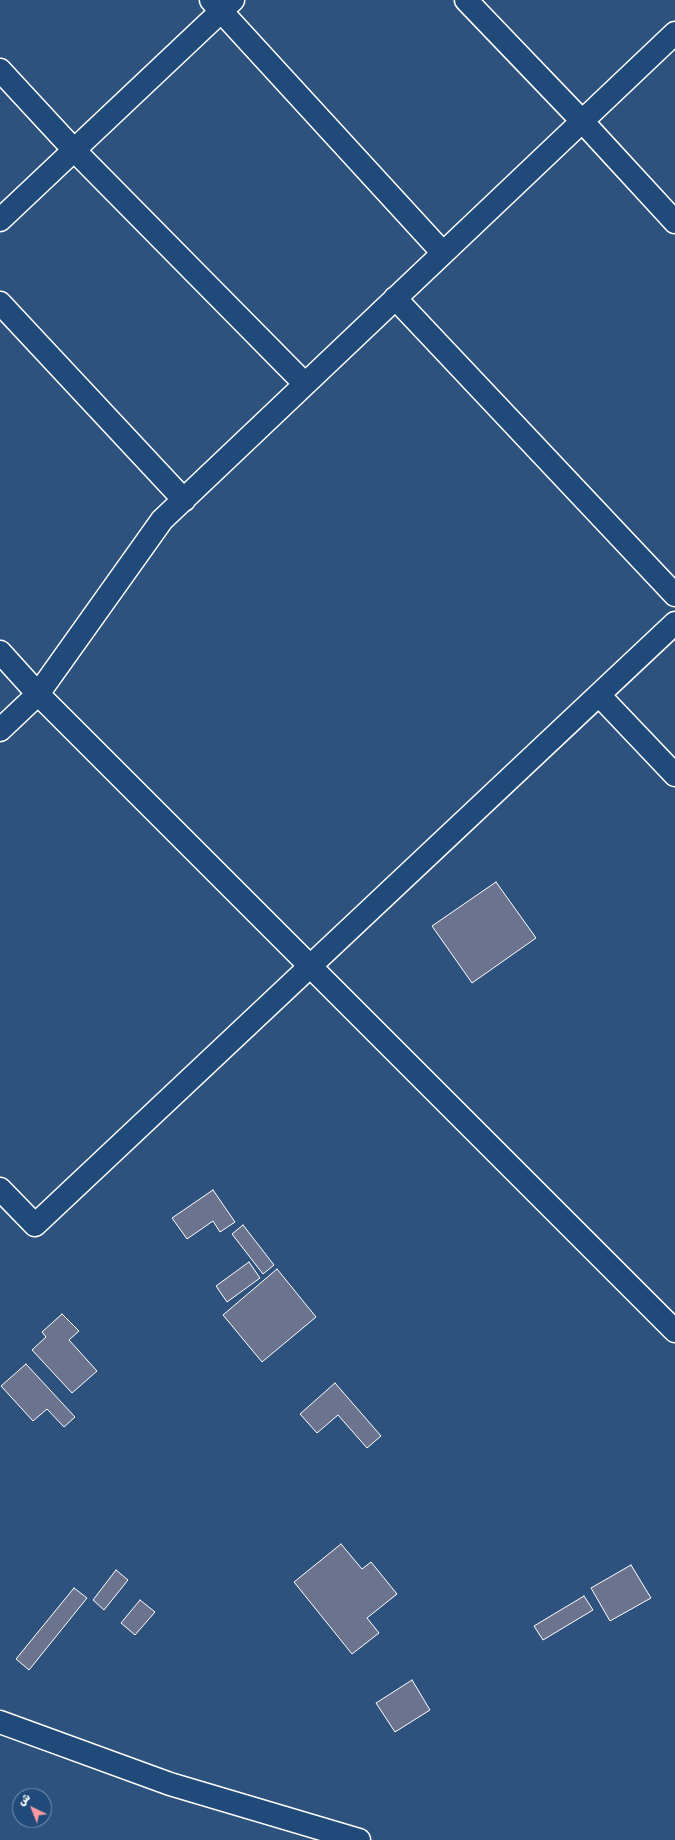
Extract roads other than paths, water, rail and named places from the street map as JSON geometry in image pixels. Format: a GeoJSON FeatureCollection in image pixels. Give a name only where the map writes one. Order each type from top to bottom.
{"type":"FeatureCollection","features":[{"type":"Feature","properties":{"kind":"street"},"geometry":{"type":"LineString","coordinates":[[466,0],[582,120],[675,222]]}},
{"type":"Feature","properties":{"kind":"street"},"geometry":{"type":"LineString","coordinates":[[0,220],[74,150],[222,4],[443,253]]}},
{"type":"Feature","properties":{"kind":"street"},"geometry":{"type":"LineString","coordinates":[[0,730],[38,694],[162,520],[675,33]]}},
{"type":"Feature","properties":{"kind":"street"},"geometry":{"type":"LineString","coordinates":[[0,70],[74,150],[305,384]]}},
{"type":"Feature","properties":{"kind":"street"},"geometry":{"type":"LineString","coordinates":[[395,298],[675,595]]}},
{"type":"Feature","properties":{"kind":"street"},"geometry":{"type":"LineString","coordinates":[[0,302],[184,500]]}},
{"type":"Feature","properties":{"kind":"street"},"geometry":{"type":"LineString","coordinates":[[0,1189],[35,1225],[675,623]]}},
{"type":"Feature","properties":{"kind":"street"},"geometry":{"type":"LineString","coordinates":[[0,652],[38,694],[675,1331]]}},
{"type":"Feature","properties":{"kind":"street"},"geometry":{"type":"LineString","coordinates":[[599,694],[675,774]]}},
{"type":"Feature","properties":{"kind":"street"},"geometry":{"type":"LineString","coordinates":[[0,1722],[170,1784],[359,1840]]}}]}
